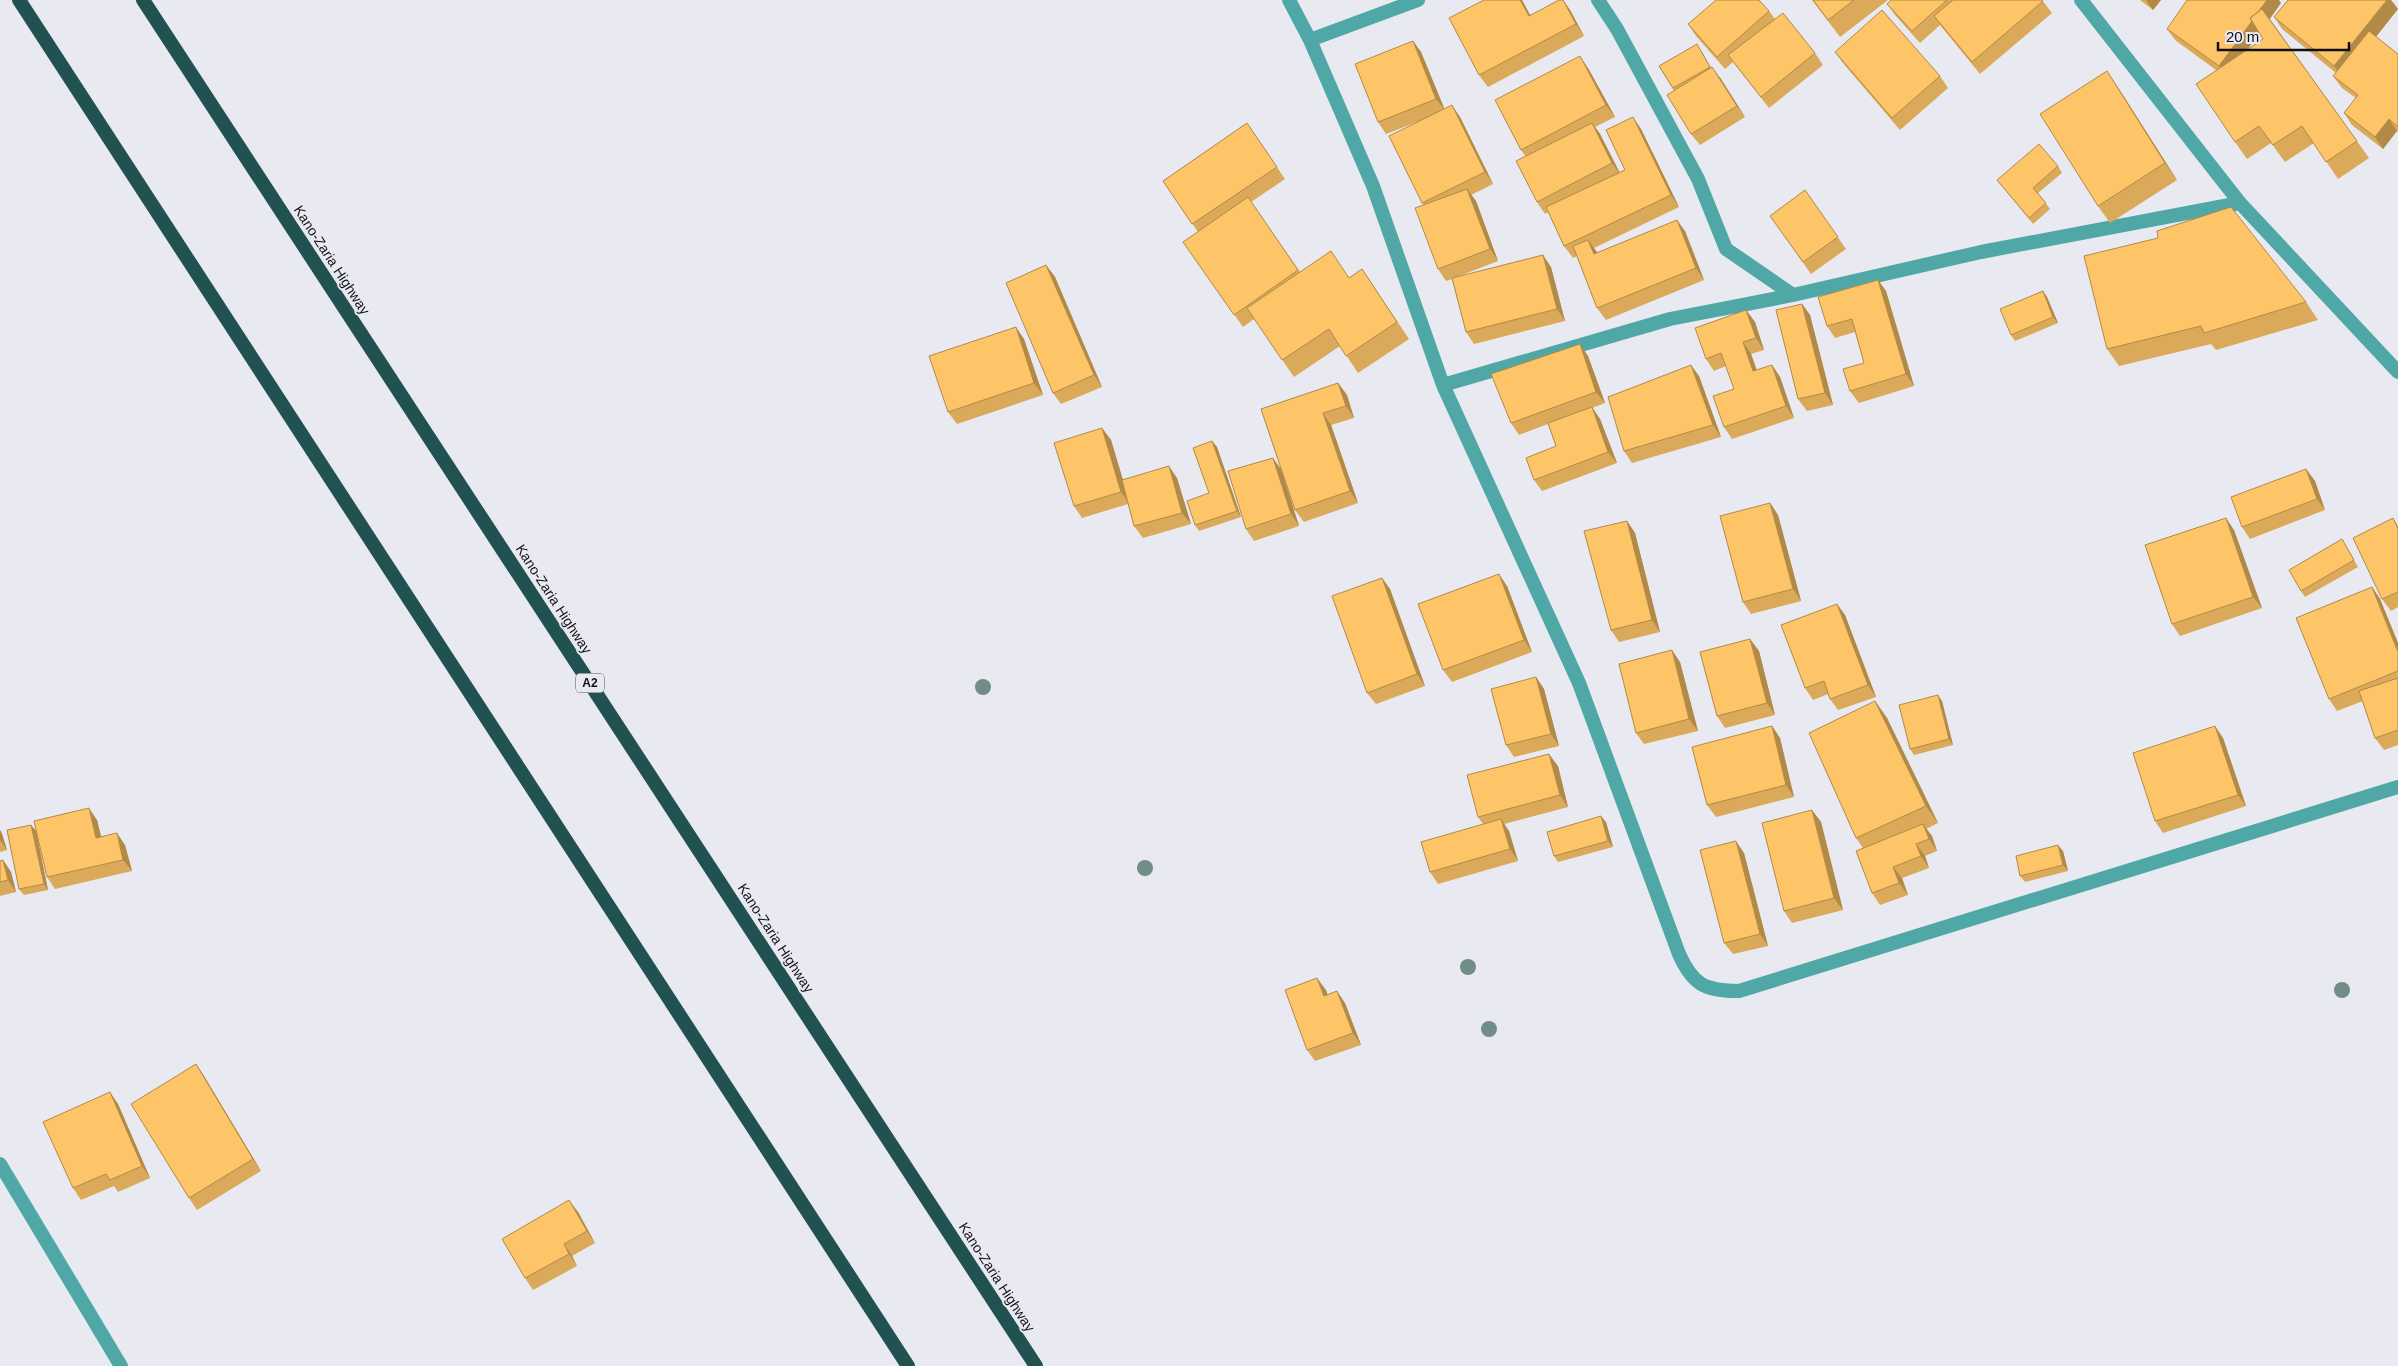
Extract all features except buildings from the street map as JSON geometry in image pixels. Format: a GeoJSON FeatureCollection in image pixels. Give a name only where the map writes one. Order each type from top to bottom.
{"type":"FeatureCollection","features":[{"type":"Feature","properties":{"kind":"highway"},"geometry":{"type":"LineString","coordinates":[[19,0],[908,1366]]}},
{"type":"Feature","properties":{"kind":"highway","name":"Kano-Zaria Highway"},"geometry":{"type":"LineString","coordinates":[[143,0],[1036,1366]]}},
{"type":"Feature","properties":{"kind":"street"},"geometry":{"type":"LineString","coordinates":[[1289,0],[1310,40],[1373,186],[1443,385],[1579,683],[1679,954],[1687,973],[1701,985],[1720,991],[1739,991],[2398,787]]}},
{"type":"Feature","properties":{"kind":"street"},"geometry":{"type":"LineString","coordinates":[[1310,40],[1418,0]]}},
{"type":"Feature","properties":{"kind":"street"},"geometry":{"type":"LineString","coordinates":[[1598,0],[1617,29],[1698,179],[1726,249],[1793,295]]}},
{"type":"Feature","properties":{"kind":"street"},"geometry":{"type":"LineString","coordinates":[[2081,0],[2240,203],[2398,372]]}},
{"type":"Feature","properties":{"kind":"street"},"geometry":{"type":"LineString","coordinates":[[1443,385],[1670,319],[1793,295],[1980,252],[2240,203]]}},
{"type":"Feature","properties":{"kind":"street"},"geometry":{"type":"LineString","coordinates":[[0,1164],[121,1366]]}}]}
